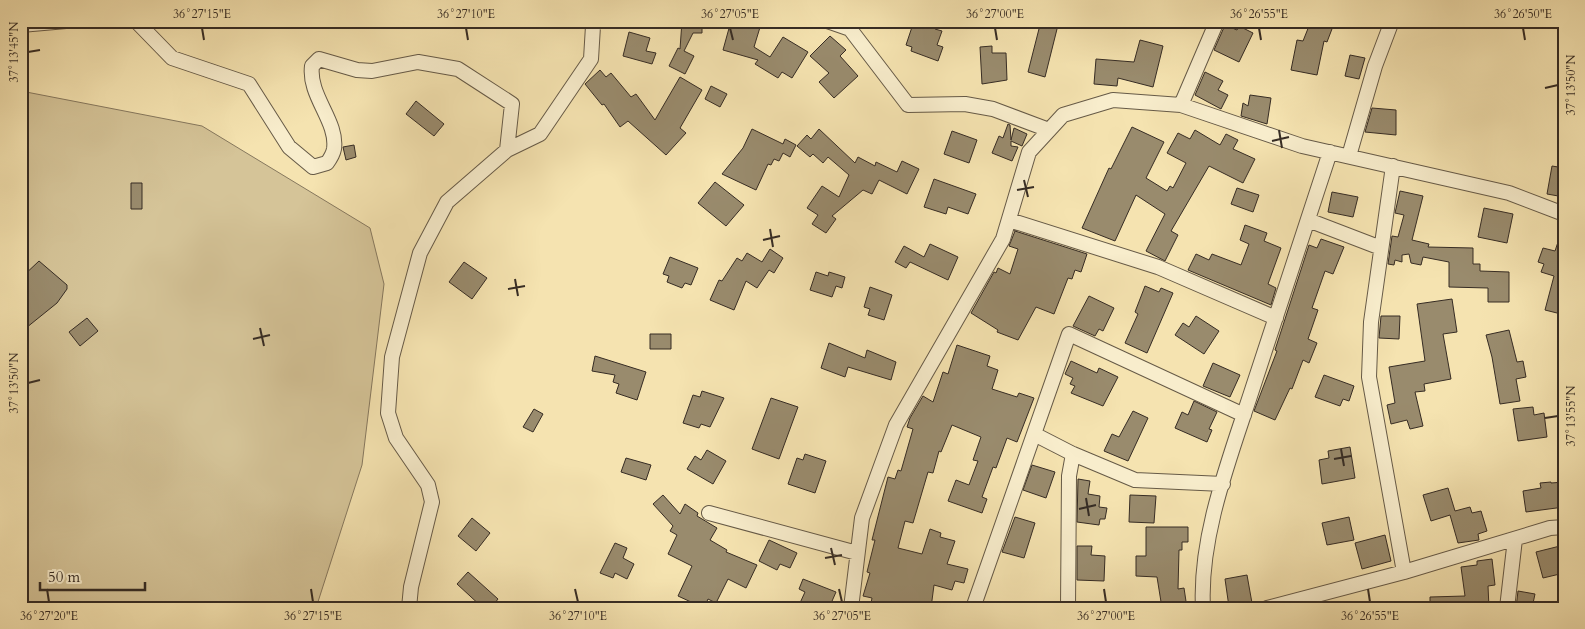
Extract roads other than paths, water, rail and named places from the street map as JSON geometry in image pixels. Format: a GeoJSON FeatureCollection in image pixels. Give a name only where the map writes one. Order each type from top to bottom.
{"type":"FeatureCollection","features":[{"type":"Feature","properties":{"kind":"street"},"geometry":{"type":"LineString","coordinates":[[21,25],[66,21]]}},
{"type":"Feature","properties":{"kind":"street"},"geometry":{"type":"LineString","coordinates":[[136,21],[172,58],[249,84],[289,147],[313,167],[327,164],[334,150],[334,137],[310,79],[312,66],[319,59],[357,70],[372,71],[418,62],[458,69],[512,104],[508,150]]}},
{"type":"Feature","properties":{"kind":"street"},"geometry":{"type":"LineString","coordinates":[[409,608],[411,587],[432,502],[428,484],[396,438],[388,413],[392,357],[420,253],[447,202],[508,150],[540,134],[591,58],[593,26],[596,21]]}},
{"type":"Feature","properties":{"kind":"street"},"geometry":{"type":"LineString","coordinates":[[828,21],[850,29],[908,105],[965,104],[993,109],[1049,130]]}},
{"type":"Feature","properties":{"kind":"street"},"geometry":{"type":"LineString","coordinates":[[1181,105],[1216,21]]}},
{"type":"Feature","properties":{"kind":"street"},"geometry":{"type":"LineString","coordinates":[[1349,156],[1375,66],[1392,21]]}},
{"type":"Feature","properties":{"kind":"street"},"geometry":{"type":"LineString","coordinates":[[851,608],[862,518],[896,425],[1003,240],[1029,152],[1063,115],[1113,100],[1181,105],[1302,146],[1509,193],[1564,214]]}},
{"type":"Feature","properties":{"kind":"street"},"geometry":{"type":"LineString","coordinates":[[1203,608],[1202,588],[1206,544],[1244,415],[1330,152]]}},
{"type":"Feature","properties":{"kind":"street"},"geometry":{"type":"LineString","coordinates":[[1393,166],[1371,322],[1370,377],[1404,572]]}},
{"type":"Feature","properties":{"kind":"street"},"geometry":{"type":"LineString","coordinates":[[1009,220],[1158,267],[1276,318]]}},
{"type":"Feature","properties":{"kind":"street"},"geometry":{"type":"LineString","coordinates":[[1308,220],[1382,248]]}},
{"type":"Feature","properties":{"kind":"street"},"geometry":{"type":"LineString","coordinates":[[973,608],[1069,334],[1244,415]]}},
{"type":"Feature","properties":{"kind":"street"},"geometry":{"type":"LineString","coordinates":[[1034,434],[1073,454],[1135,480],[1223,484]]}},
{"type":"Feature","properties":{"kind":"street"},"geometry":{"type":"LineString","coordinates":[[1068,608],[1069,476],[1073,454]]}},
{"type":"Feature","properties":{"kind":"street"},"geometry":{"type":"LineString","coordinates":[[709,513],[857,553]]}},
{"type":"Feature","properties":{"kind":"street"},"geometry":{"type":"LineString","coordinates":[[1268,608],[1404,572],[1564,526]]}},
{"type":"Feature","properties":{"kind":"street"},"geometry":{"type":"LineString","coordinates":[[1507,608],[1515,539]]}}]}
